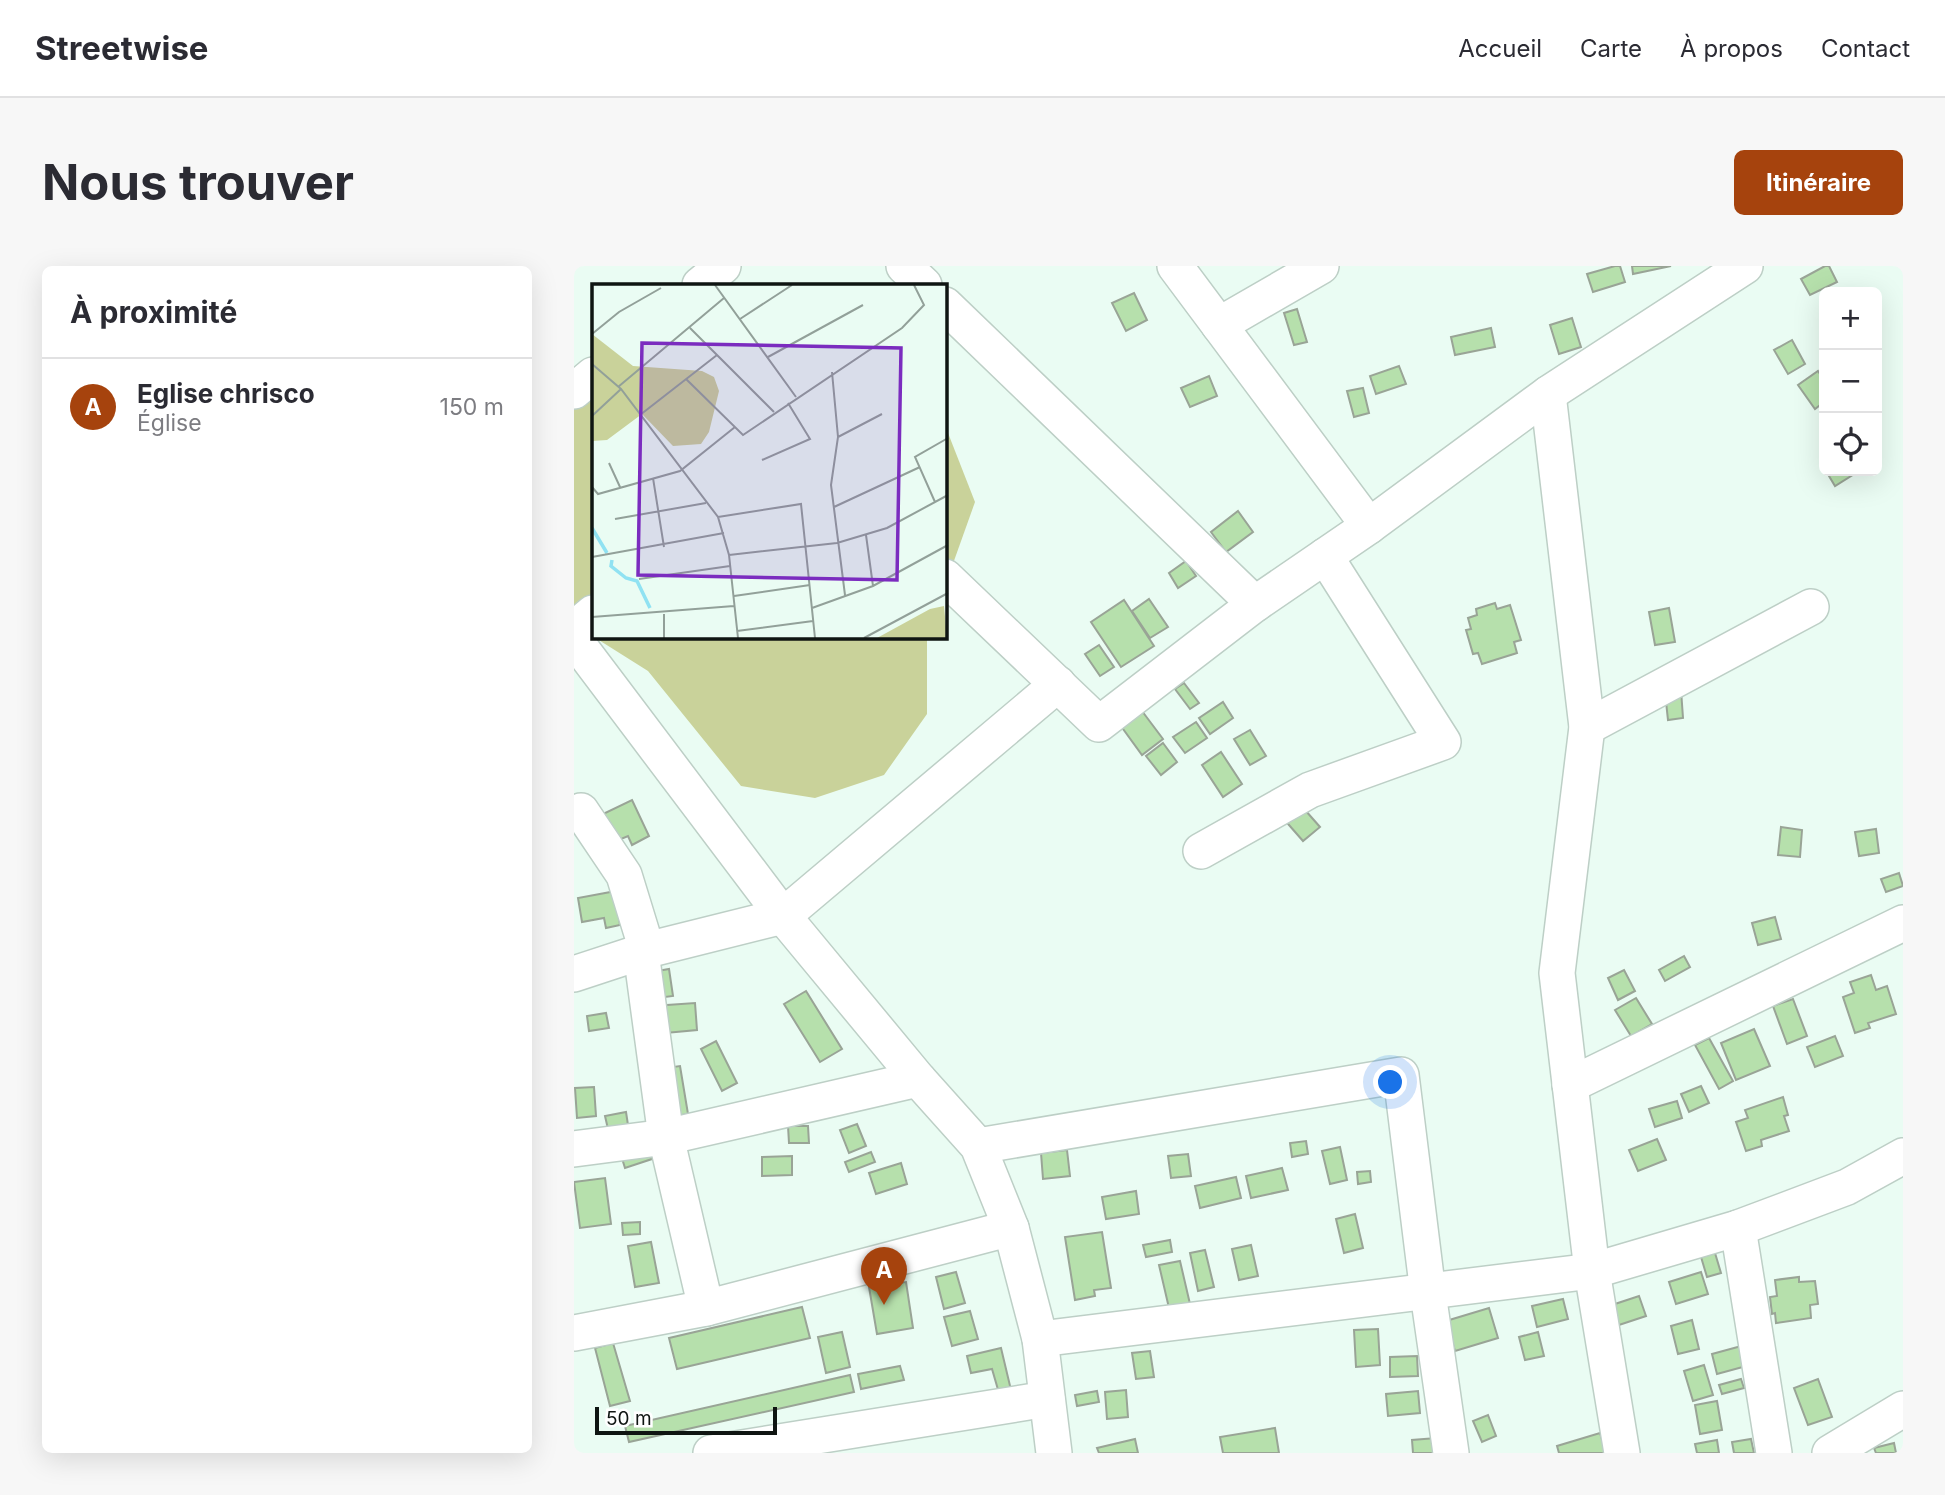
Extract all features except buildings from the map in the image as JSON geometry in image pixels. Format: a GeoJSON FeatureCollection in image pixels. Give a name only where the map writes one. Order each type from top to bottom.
{"type":"FeatureCollection","features":[{"type":"Feature","properties":{"kind":"street"},"geometry":{"type":"LineString","coordinates":[[701,284],[723,266]]}},
{"type":"Feature","properties":{"kind":"street"},"geometry":{"type":"LineString","coordinates":[[904,266],[923,284]]}},
{"type":"Feature","properties":{"kind":"street"},"geometry":{"type":"LineString","coordinates":[[1175,266],[1369,526]]}},
{"type":"Feature","properties":{"kind":"street"},"geometry":{"type":"LineString","coordinates":[[1219,325],[1321,266]]}},
{"type":"Feature","properties":{"kind":"street"},"geometry":{"type":"LineString","coordinates":[[947,580],[1099,724],[1255,604],[1369,526],[1548,394],[1745,266]]}},
{"type":"Feature","properties":{"kind":"street"},"geometry":{"type":"LineString","coordinates":[[950,319],[1255,604]]}},
{"type":"Feature","properties":{"kind":"street"},"geometry":{"type":"LineString","coordinates":[[574,391],[592,376]]}},
{"type":"Feature","properties":{"kind":"street"},"geometry":{"type":"LineString","coordinates":[[1548,394],[1587,727],[1557,973],[1592,1271],[1622,1453]]}},
{"type":"Feature","properties":{"kind":"street"},"geometry":{"type":"LineString","coordinates":[[1201,851],[1310,790],[1443,742],[1325,556]]}},
{"type":"Feature","properties":{"kind":"street"},"geometry":{"type":"LineString","coordinates":[[1587,727],[1811,607]]}},
{"type":"Feature","properties":{"kind":"street"},"geometry":{"type":"LineString","coordinates":[[574,629],[592,615]]}},
{"type":"Feature","properties":{"kind":"street"},"geometry":{"type":"LineString","coordinates":[[574,639],[783,916],[918,1079],[978,1146],[1011,1228],[1040,1339],[1054,1453]]}},
{"type":"Feature","properties":{"kind":"street"},"geometry":{"type":"LineString","coordinates":[[574,974],[644,951],[783,916],[1058,684]]}},
{"type":"Feature","properties":{"kind":"street"},"geometry":{"type":"LineString","coordinates":[[581,811],[624,875],[644,951],[666,1137],[706,1308]]}},
{"type":"Feature","properties":{"kind":"street"},"geometry":{"type":"LineString","coordinates":[[1570,1085],[1903,923]]}},
{"type":"Feature","properties":{"kind":"street"},"geometry":{"type":"LineString","coordinates":[[978,1146],[1401,1075],[1427,1293],[1451,1453]]}},
{"type":"Feature","properties":{"kind":"street"},"geometry":{"type":"LineString","coordinates":[[574,1149],[666,1137],[918,1079]]}},
{"type":"Feature","properties":{"kind":"street"},"geometry":{"type":"LineString","coordinates":[[1040,1339],[1592,1271],[1738,1228],[1847,1187],[1903,1156]]}},
{"type":"Feature","properties":{"kind":"street"},"geometry":{"type":"LineString","coordinates":[[574,1333],[706,1308],[1011,1228]]}},
{"type":"Feature","properties":{"kind":"street"},"geometry":{"type":"LineString","coordinates":[[1738,1228],[1774,1453]]}},
{"type":"Feature","properties":{"kind":"street"},"geometry":{"type":"LineString","coordinates":[[711,1453],[1047,1399]]}},
{"type":"Feature","properties":{"kind":"street"},"geometry":{"type":"LineString","coordinates":[[1830,1453],[1903,1409]]}},
{"type":"Feature","properties":{"kind":"green space"},"geometry":{"type":"Polygon","coordinates":[[[574,387],[592,388],[592,636],[574,633],[574,387]]]}},
{"type":"Feature","properties":{"kind":"green space"},"geometry":{"type":"Polygon","coordinates":[[[947,433],[975,502],[947,580],[947,433]]]}},
{"type":"Feature","properties":{"kind":"green space"},"geometry":{"type":"Polygon","coordinates":[[[597,639],[927,639],[927,714],[884,775],[815,798],[741,786],[648,671],[597,639]]]}},
{"type":"Feature","properties":{"kind":"place","name":"Eglise chrisco"},"geometry":{"type":"Point","coordinates":[884,1305]}}]}
